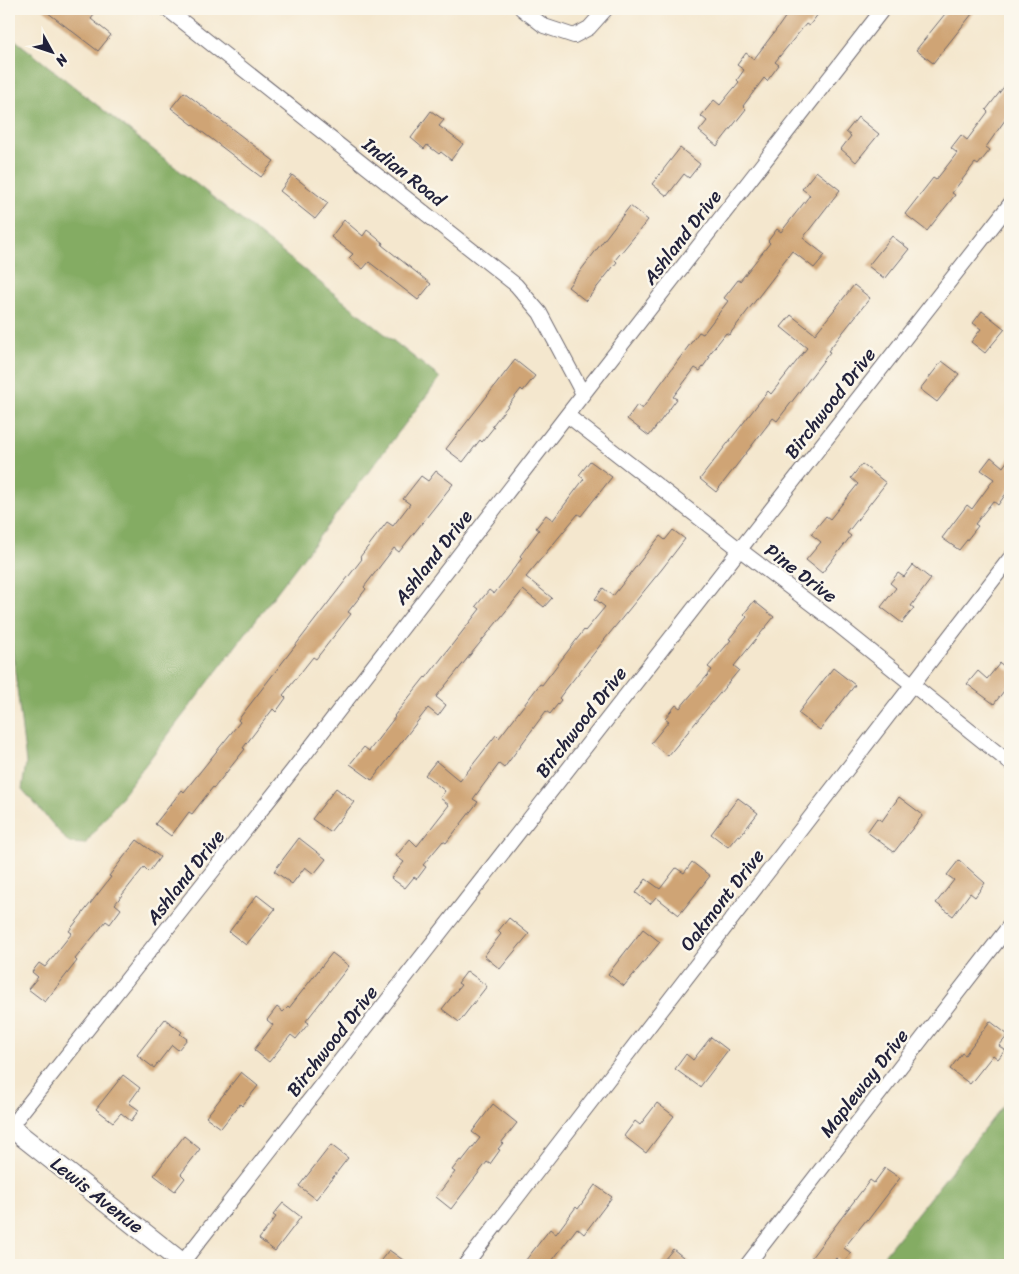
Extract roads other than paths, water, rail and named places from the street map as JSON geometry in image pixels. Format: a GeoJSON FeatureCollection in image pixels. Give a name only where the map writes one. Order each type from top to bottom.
{"type":"FeatureCollection","features":[{"type":"Feature","properties":{"kind":"main road","name":"Lewis Avenue"},"geometry":{"type":"LineString","coordinates":[[10,1126],[184,1264]]}},
{"type":"Feature","properties":{"kind":"street","name":"Indian Road"},"geometry":{"type":"LineString","coordinates":[[167,9],[516,285],[540,313],[583,394]]}},
{"type":"Feature","properties":{"kind":"street"},"geometry":{"type":"LineString","coordinates":[[522,9],[544,26],[574,36],[589,28],[606,9]]}},
{"type":"Feature","properties":{"kind":"street","name":"Ashland Drive"},"geometry":{"type":"LineString","coordinates":[[10,1126],[292,771],[883,9]]}},
{"type":"Feature","properties":{"kind":"street","name":"Birchwood Drive"},"geometry":{"type":"LineString","coordinates":[[184,1264],[1010,204]]}},
{"type":"Feature","properties":{"kind":"street","name":"Pine Drive"},"geometry":{"type":"LineString","coordinates":[[567,415],[739,550],[827,616],[1010,763]]}},
{"type":"Feature","properties":{"kind":"street","name":"Oakmont Drive"},"geometry":{"type":"LineString","coordinates":[[465,1265],[1010,558]]}},
{"type":"Feature","properties":{"kind":"street","name":"Mapleway Drive"},"geometry":{"type":"LineString","coordinates":[[747,1265],[1010,925]]}}]}
